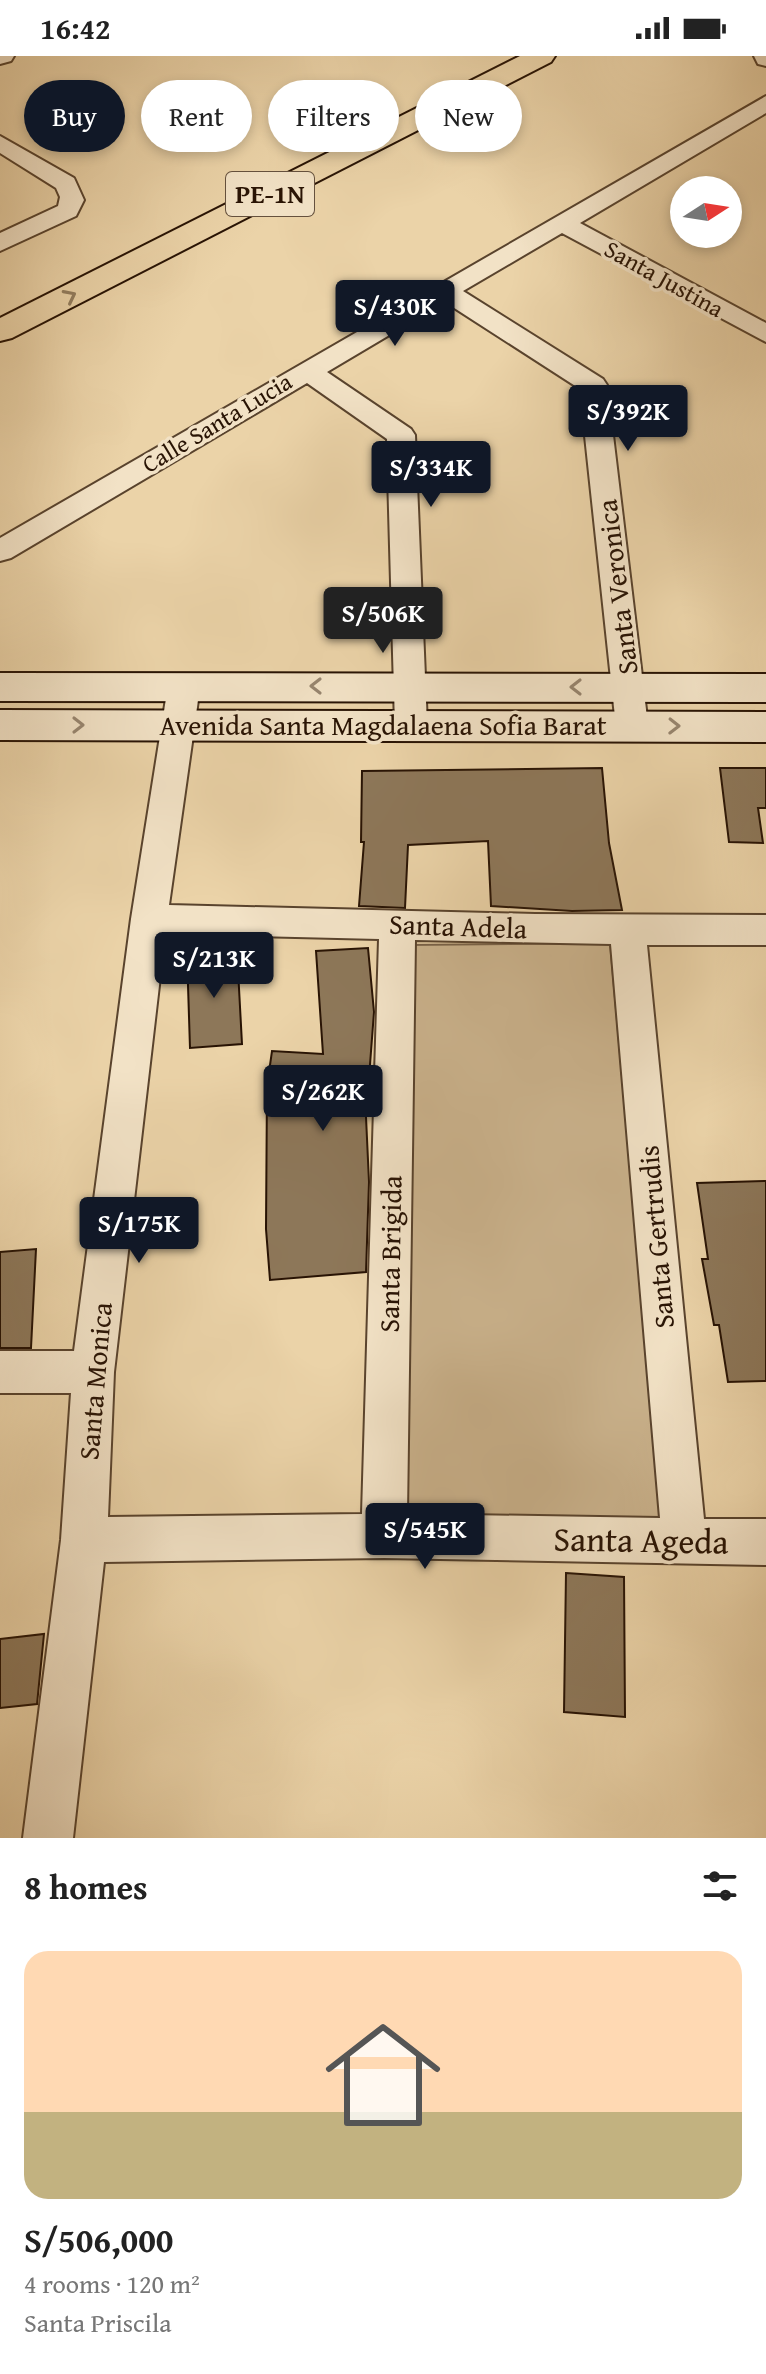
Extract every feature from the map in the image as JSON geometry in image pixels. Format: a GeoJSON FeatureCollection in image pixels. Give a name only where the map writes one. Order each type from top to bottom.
{"type":"FeatureCollection","features":[{"type":"Feature","properties":{"kind":"highway","name":"PE-1N"},"geometry":{"type":"LineString","coordinates":[[71,263],[484,56]]}},
{"type":"Feature","properties":{"kind":"highway","name":"PE-1N"},"geometry":{"type":"LineString","coordinates":[[0,331],[541,56]]}},
{"type":"Feature","properties":{"kind":"street","name":"Calle Santa Lucia"},"geometry":{"type":"LineString","coordinates":[[0,551],[766,103]]}},
{"type":"Feature","properties":{"kind":"street"},"geometry":{"type":"LineString","coordinates":[[0,143],[65,183],[73,202],[67,211],[0,243]]}},
{"type":"Feature","properties":{"kind":"street","name":"Santa Justina"},"geometry":{"type":"LineString","coordinates":[[562,223],[766,334]]}},
{"type":"Feature","properties":{"kind":"street","name":"Santa Veronica"},"geometry":{"type":"LineString","coordinates":[[445,291],[593,385],[630,707]]}},
{"type":"Feature","properties":{"kind":"street"},"geometry":{"type":"LineString","coordinates":[[306,370],[401,435],[411,725]]}},
{"type":"Feature","properties":{"kind":"street","name":"Avenida Santa Magdalaena Sofia Barat"},"geometry":{"type":"LineString","coordinates":[[0,725],[410,686],[630,707],[766,727]]}},
{"type":"Feature","properties":{"kind":"street","name":"Avenida Santa Magdalaena Sofia Barat"},"geometry":{"type":"LineString","coordinates":[[0,687],[411,725],[630,707],[766,688]]}},
{"type":"Feature","properties":{"kind":"street","name":"Santa Monica"},"geometry":{"type":"LineString","coordinates":[[48,1838],[84,1540],[93,1372],[149,919],[182,706]]}},
{"type":"Feature","properties":{"kind":"street","name":"Santa Adela"},"geometry":{"type":"LineString","coordinates":[[149,919],[397,923],[628,932],[766,930]]}},
{"type":"Feature","properties":{"kind":"street","name":"Santa Brigida"},"geometry":{"type":"LineString","coordinates":[[384,1536],[397,923]]}},
{"type":"Feature","properties":{"kind":"street","name":"Santa Gertrudis"},"geometry":{"type":"LineString","coordinates":[[628,932],[684,1541]]}},
{"type":"Feature","properties":{"kind":"street"},"geometry":{"type":"LineString","coordinates":[[0,1372],[93,1372]]}},
{"type":"Feature","properties":{"kind":"street","name":"Santa Ageda"},"geometry":{"type":"LineString","coordinates":[[84,1540],[384,1536],[766,1542]]}},
{"type":"Feature","properties":{"kind":"shaded area"},"geometry":{"type":"Polygon","coordinates":[[[610,943],[662,1522],[400,1514],[403,945],[610,943]]]}},
{"type":"Feature","properties":{"kind":"building"},"geometry":{"type":"Polygon","coordinates":[[[602,768],[609,843],[622,910],[572,911],[491,906],[488,841],[408,845],[405,908],[359,906],[364,842],[361,842],[362,771],[602,768]]]}},
{"type":"Feature","properties":{"kind":"building"},"geometry":{"type":"Polygon","coordinates":[[[720,768],[766,768],[766,808],[758,808],[763,843],[729,842],[720,768]]]}},
{"type":"Feature","properties":{"kind":"building"},"geometry":{"type":"Polygon","coordinates":[[[368,948],[374,1012],[366,1117],[369,1182],[366,1272],[270,1280],[266,1229],[267,1086],[272,1051],[323,1054],[316,951],[368,948]]]}},
{"type":"Feature","properties":{"kind":"building"},"geometry":{"type":"Polygon","coordinates":[[[237,951],[242,1044],[190,1048],[187,954],[237,951]]]}},
{"type":"Feature","properties":{"kind":"building"},"geometry":{"type":"Polygon","coordinates":[[[766,1181],[766,1381],[728,1382],[719,1325],[714,1325],[702,1259],[708,1259],[697,1183],[766,1181]]]}},
{"type":"Feature","properties":{"kind":"building"},"geometry":{"type":"Polygon","coordinates":[[[36,1249],[31,1348],[0,1348],[0,1252],[36,1249]]]}},
{"type":"Feature","properties":{"kind":"building"},"geometry":{"type":"Polygon","coordinates":[[[566,1573],[624,1577],[625,1717],[564,1712],[566,1573]]]}},
{"type":"Feature","properties":{"kind":"building"},"geometry":{"type":"Polygon","coordinates":[[[44,1634],[37,1704],[0,1708],[0,1639],[44,1634]]]}}]}
